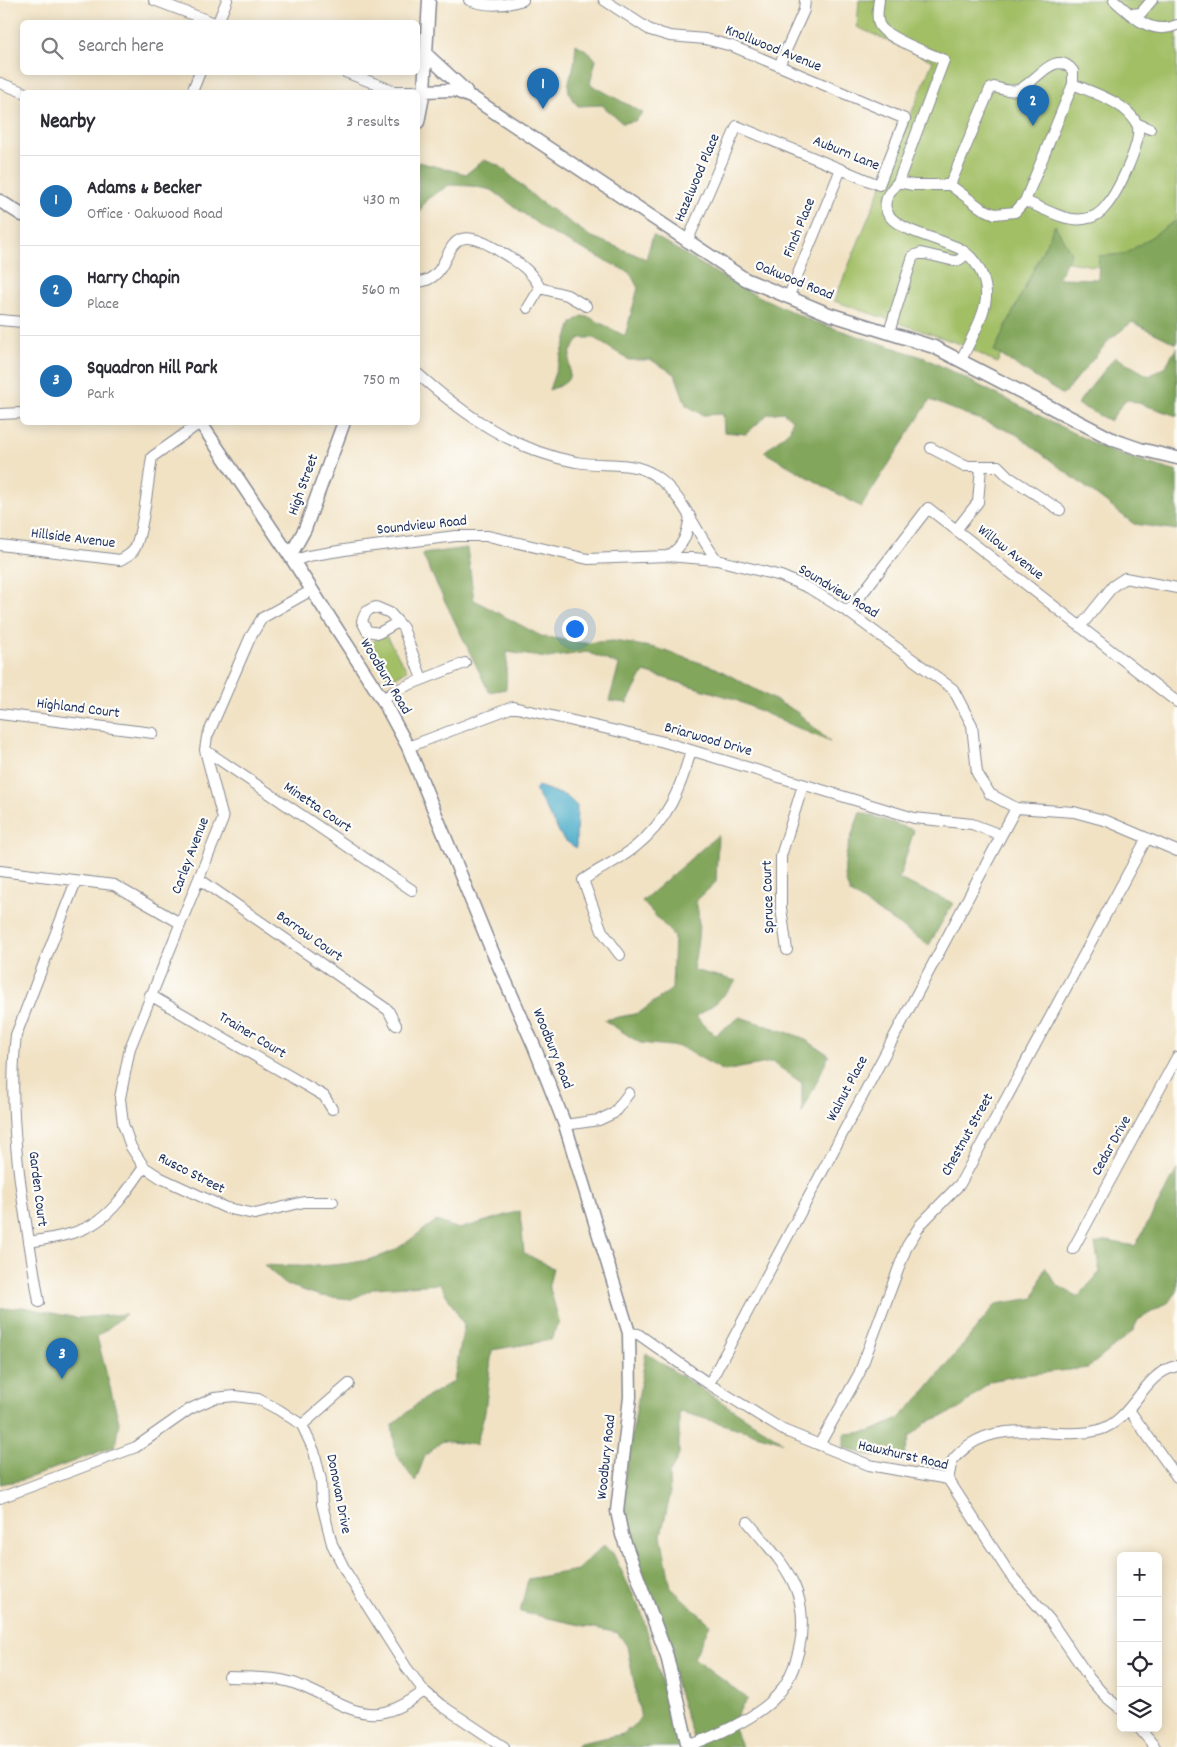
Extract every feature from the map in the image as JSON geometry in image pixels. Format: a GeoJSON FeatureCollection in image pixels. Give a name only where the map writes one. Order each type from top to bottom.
{"type":"FeatureCollection","features":[{"type":"Feature","properties":{"kind":"main road"},"geometry":{"type":"LineString","coordinates":[[420,111],[427,56],[429,0]]}},
{"type":"Feature","properties":{"kind":"main road"},"geometry":{"type":"LineString","coordinates":[[427,56],[473,98]]}},
{"type":"Feature","properties":{"kind":"main road","name":"Oakwood Road"},"geometry":{"type":"LineString","coordinates":[[424,90],[454,90],[473,98],[745,279],[829,314],[934,347],[1114,440],[1140,449],[1177,458]]}},
{"type":"Feature","properties":{"kind":"main road"},"geometry":{"type":"LineString","coordinates":[[0,201],[20,214]]}},
{"type":"Feature","properties":{"kind":"main road","name":"Woodbury Road"},"geometry":{"type":"LineString","coordinates":[[201,425],[292,558],[382,699],[408,747],[490,946],[534,1046],[565,1125],[629,1333],[630,1397],[617,1511],[622,1534],[667,1656],[688,1747]]}},
{"type":"Feature","properties":{"kind":"main road","name":"High Street"},"geometry":{"type":"LineString","coordinates":[[292,558],[305,529],[343,425]]}},
{"type":"Feature","properties":{"kind":"street"},"geometry":{"type":"LineString","coordinates":[[154,0],[207,20]]}},
{"type":"Feature","properties":{"kind":"street"},"geometry":{"type":"LineString","coordinates":[[219,20],[227,0]]}},
{"type":"Feature","properties":{"kind":"street"},"geometry":{"type":"LineString","coordinates":[[469,0],[482,5],[507,5],[523,0]]}},
{"type":"Feature","properties":{"kind":"street","name":"Knollwood Avenue"},"geometry":{"type":"LineString","coordinates":[[604,0],[650,30],[670,36],[705,39],[732,46],[905,119]]}},
{"type":"Feature","properties":{"kind":"street"},"geometry":{"type":"LineString","coordinates":[[779,66],[804,10],[805,0]]}},
{"type":"Feature","properties":{"kind":"street"},"geometry":{"type":"LineString","coordinates":[[879,0],[877,17],[882,29],[893,37],[945,57],[898,182],[887,195],[886,207],[891,218],[914,232],[956,247],[968,254],[982,274],[985,282],[986,301],[961,360]]}},
{"type":"Feature","properties":{"kind":"street"},"geometry":{"type":"LineString","coordinates":[[1114,0],[1130,14],[1152,27],[1164,29],[1177,25]]}},
{"type":"Feature","properties":{"kind":"street"},"geometry":{"type":"LineString","coordinates":[[1130,14],[1142,13],[1152,0]]}},
{"type":"Feature","properties":{"kind":"street"},"geometry":{"type":"LineString","coordinates":[[898,182],[913,185],[950,185],[981,208],[994,214],[1015,212],[1026,201],[1073,84],[1073,71],[1065,64],[1058,63],[1045,69],[1023,88],[1017,90],[992,84],[950,185]]}},
{"type":"Feature","properties":{"kind":"street"},"geometry":{"type":"LineString","coordinates":[[193,90],[199,75]]}},
{"type":"Feature","properties":{"kind":"street"},"geometry":{"type":"LineString","coordinates":[[353,75],[391,90]]}},
{"type":"Feature","properties":{"kind":"street"},"geometry":{"type":"LineString","coordinates":[[0,83],[20,91]]}},
{"type":"Feature","properties":{"kind":"street"},"geometry":{"type":"LineString","coordinates":[[1073,84],[1121,107],[1136,123],[1150,129]]}},
{"type":"Feature","properties":{"kind":"street"},"geometry":{"type":"LineString","coordinates":[[420,90],[424,90]]}},
{"type":"Feature","properties":{"kind":"street","name":"Auburn Lane"},"geometry":{"type":"LineString","coordinates":[[737,126],[879,184],[905,119]]}},
{"type":"Feature","properties":{"kind":"street"},"geometry":{"type":"LineString","coordinates":[[1026,201],[1068,218],[1082,220],[1095,216],[1110,201],[1124,175],[1138,134],[1136,123]]}},
{"type":"Feature","properties":{"kind":"street","name":"Hazelwood Place"},"geometry":{"type":"LineString","coordinates":[[688,242],[737,126]]}},
{"type":"Feature","properties":{"kind":"street","name":"Finch Place"},"geometry":{"type":"LineString","coordinates":[[788,298],[840,169]]}},
{"type":"Feature","properties":{"kind":"street"},"geometry":{"type":"LineString","coordinates":[[420,281],[435,275],[453,245],[468,237],[484,241],[519,263],[533,275],[540,288],[567,295],[586,306]]}},
{"type":"Feature","properties":{"kind":"street"},"geometry":{"type":"LineString","coordinates":[[889,332],[913,256],[922,253],[955,261],[968,254]]}},
{"type":"Feature","properties":{"kind":"street"},"geometry":{"type":"LineString","coordinates":[[528,308],[540,288]]}},
{"type":"Feature","properties":{"kind":"street"},"geometry":{"type":"LineString","coordinates":[[0,320],[20,322]]}},
{"type":"Feature","properties":{"kind":"street"},"geometry":{"type":"LineString","coordinates":[[420,376],[476,421],[522,445],[575,462],[632,467],[652,473],[668,484],[690,516],[707,548],[717,560]]}},
{"type":"Feature","properties":{"kind":"street"},"geometry":{"type":"LineString","coordinates":[[0,414],[20,413]]}},
{"type":"Feature","properties":{"kind":"street","name":"Hillside Avenue"},"geometry":{"type":"LineString","coordinates":[[0,545],[120,560],[129,556],[135,549],[152,457],[197,425]]}},
{"type":"Feature","properties":{"kind":"street"},"geometry":{"type":"LineString","coordinates":[[931,448],[965,466],[998,466],[1010,477],[1060,510]]}},
{"type":"Feature","properties":{"kind":"street"},"geometry":{"type":"LineString","coordinates":[[956,530],[978,502],[981,467]]}},
{"type":"Feature","properties":{"kind":"street","name":"Willow Avenue"},"geometry":{"type":"LineString","coordinates":[[848,612],[928,508],[1177,702]]}},
{"type":"Feature","properties":{"kind":"street"},"geometry":{"type":"LineString","coordinates":[[667,556],[679,549],[688,535],[690,516]]}},
{"type":"Feature","properties":{"kind":"street","name":"Soundview Road"},"geometry":{"type":"LineString","coordinates":[[292,558],[456,536],[488,536],[588,559],[667,556],[717,560],[781,576],[809,588],[848,612],[953,689],[972,725],[977,773],[990,794],[1016,808],[1074,812],[1107,821],[1177,851]]}},
{"type":"Feature","properties":{"kind":"street"},"geometry":{"type":"LineString","coordinates":[[1080,627],[1113,586],[1125,578],[1177,588]]}},
{"type":"Feature","properties":{"kind":"street","name":"Carley Avenue"},"geometry":{"type":"LineString","coordinates":[[0,871],[114,885],[180,923],[199,880],[222,819],[205,750],[207,737],[250,638],[262,618],[312,590]]}},
{"type":"Feature","properties":{"kind":"street"},"geometry":{"type":"LineString","coordinates":[[398,622],[403,628],[422,679]]}},
{"type":"Feature","properties":{"kind":"street"},"geometry":{"type":"LineString","coordinates":[[382,699],[422,679],[465,663]]}},
{"type":"Feature","properties":{"kind":"street","name":"Briarwood Drive"},"geometry":{"type":"LineString","coordinates":[[408,747],[513,707],[691,750],[914,818],[972,824],[1000,835]]}},
{"type":"Feature","properties":{"kind":"street","name":"Highland Court"},"geometry":{"type":"LineString","coordinates":[[0,714],[152,733]]}},
{"type":"Feature","properties":{"kind":"street","name":"Minetta Court"},"geometry":{"type":"LineString","coordinates":[[205,750],[412,890]]}},
{"type":"Feature","properties":{"kind":"street"},"geometry":{"type":"LineString","coordinates":[[620,955],[602,931],[584,880],[634,848],[656,828],[674,802],[685,775],[691,750]]}},
{"type":"Feature","properties":{"kind":"street","name":"Spruce Court"},"geometry":{"type":"LineString","coordinates":[[787,950],[781,908],[781,856],[803,785]]}},
{"type":"Feature","properties":{"kind":"street","name":"Walnut Place"},"geometry":{"type":"LineString","coordinates":[[709,1384],[1016,808]]}},
{"type":"Feature","properties":{"kind":"street","name":"Chestnut Street"},"geometry":{"type":"LineString","coordinates":[[819,1445],[859,1374],[907,1246],[921,1224],[960,1184],[1147,838]]}},
{"type":"Feature","properties":{"kind":"street","name":"Garden Court"},"geometry":{"type":"LineString","coordinates":[[39,1302],[16,1141],[14,1057],[16,1034],[76,880]]}},
{"type":"Feature","properties":{"kind":"street","name":"Barrow Court"},"geometry":{"type":"LineString","coordinates":[[199,880],[388,1010],[396,1025]]}},
{"type":"Feature","properties":{"kind":"street","name":"Rusco Street"},"geometry":{"type":"LineString","coordinates":[[180,923],[130,1048],[120,1098],[126,1132],[131,1147],[144,1167],[161,1178],[226,1208],[254,1214],[304,1202],[334,1202]]}},
{"type":"Feature","properties":{"kind":"street","name":"Trainer Court"},"geometry":{"type":"LineString","coordinates":[[150,995],[324,1096],[332,1109]]}},
{"type":"Feature","properties":{"kind":"street","name":"Cedar Drive"},"geometry":{"type":"LineString","coordinates":[[1073,1249],[1177,1057]]}},
{"type":"Feature","properties":{"kind":"street"},"geometry":{"type":"LineString","coordinates":[[565,1125],[599,1120],[614,1113],[630,1093]]}},
{"type":"Feature","properties":{"kind":"street"},"geometry":{"type":"LineString","coordinates":[[29,1242],[80,1232],[99,1222],[114,1208],[144,1167]]}},
{"type":"Feature","properties":{"kind":"street","name":"Hawxhurst Road"},"geometry":{"type":"LineString","coordinates":[[629,1333],[639,1335],[709,1384],[783,1430],[869,1466],[948,1479],[1009,1573],[1050,1620],[1090,1679],[1104,1696],[1117,1706]]}},
{"type":"Feature","properties":{"kind":"street"},"geometry":{"type":"LineString","coordinates":[[948,1479],[953,1460],[979,1438],[1010,1431],[1076,1434],[1101,1429],[1117,1421],[1130,1410],[1145,1386],[1177,1366]]}},
{"type":"Feature","properties":{"kind":"street"},"geometry":{"type":"LineString","coordinates":[[0,1498],[136,1447],[190,1409],[214,1398],[235,1396],[258,1400],[280,1410],[302,1425],[349,1384]]}},
{"type":"Feature","properties":{"kind":"street"},"geometry":{"type":"LineString","coordinates":[[1130,1410],[1177,1478]]}},
{"type":"Feature","properties":{"kind":"street","name":"Donovan Drive"},"geometry":{"type":"LineString","coordinates":[[302,1425],[314,1451],[321,1480],[322,1504],[332,1544],[346,1572],[424,1691],[441,1705],[504,1747]]}},
{"type":"Feature","properties":{"kind":"street"},"geometry":{"type":"LineString","coordinates":[[688,1747],[744,1721],[768,1705],[786,1682],[800,1653],[802,1620],[796,1588],[786,1569],[748,1522]]}},
{"type":"Feature","properties":{"kind":"street"},"geometry":{"type":"LineString","coordinates":[[229,1677],[280,1680],[301,1686],[345,1708],[367,1714],[388,1712],[407,1705],[424,1691]]}},
{"type":"Feature","properties":{"kind":"street"},"geometry":{"type":"LineString","coordinates":[[1142,1732],[1155,1747]]}},
{"type":"Feature","properties":{"kind":"green space"},"geometry":{"type":"Polygon","coordinates":[[[859,0],[1177,0],[1177,245],[1117,270],[1045,258],[997,363],[963,345],[834,301],[933,61],[857,27],[859,0]]]}},
{"type":"Feature","properties":{"kind":"green space"},"geometry":{"type":"Polygon","coordinates":[[[576,44],[589,52],[596,60],[590,84],[643,113],[635,121],[622,123],[602,105],[578,106],[574,101],[568,89],[574,66],[576,44]]]}},
{"type":"Feature","properties":{"kind":"green space"},"geometry":{"type":"Polygon","coordinates":[[[484,160],[500,166],[539,201],[590,236],[646,259],[653,235],[741,288],[812,321],[925,358],[1109,451],[1177,472],[1177,530],[1134,524],[1016,434],[930,400],[861,507],[764,452],[790,430],[792,420],[783,412],[768,414],[746,434],[724,432],[723,414],[703,415],[686,405],[675,374],[651,360],[629,360],[594,338],[580,338],[571,353],[567,381],[549,390],[572,323],[582,316],[591,318],[625,336],[638,288],[630,273],[547,231],[492,190],[471,186],[449,185],[426,200],[420,210],[420,162],[466,174],[484,160]]]}},
{"type":"Feature","properties":{"kind":"green space"},"geometry":{"type":"Polygon","coordinates":[[[1177,220],[1177,344],[1132,322],[1109,340],[1063,395],[994,351],[1055,225],[1071,253],[1058,278],[1098,279],[1099,256],[1125,254],[1177,220]]]}},
{"type":"Feature","properties":{"kind":"green space"},"geometry":{"type":"Polygon","coordinates":[[[1177,347],[1177,416],[1126,399],[1110,421],[1077,404],[1115,357],[1149,376],[1165,367],[1177,347]]]}},
{"type":"Feature","properties":{"kind":"green space"},"geometry":{"type":"Polygon","coordinates":[[[467,548],[474,600],[541,636],[582,643],[614,641],[656,648],[716,668],[797,712],[830,742],[731,698],[644,672],[627,703],[609,701],[619,665],[587,652],[547,658],[507,652],[506,689],[489,692],[422,554],[467,548]]]}},
{"type":"Feature","properties":{"kind":"green space"},"geometry":{"type":"Polygon","coordinates":[[[385,634],[407,670],[390,681],[367,645],[385,634]]]}},
{"type":"Feature","properties":{"kind":"green space"},"geometry":{"type":"Polygon","coordinates":[[[860,812],[914,830],[899,879],[953,903],[929,945],[850,893],[846,883],[845,862],[849,842],[860,812]]]}},
{"type":"Feature","properties":{"kind":"green space"},"geometry":{"type":"Polygon","coordinates":[[[718,835],[716,882],[696,901],[699,927],[693,970],[737,981],[717,1002],[696,1017],[715,1035],[740,1017],[801,1037],[829,1055],[802,1113],[802,1083],[772,1062],[724,1071],[681,1047],[640,1043],[604,1020],[639,1013],[672,989],[674,936],[642,901],[718,835]]]}},
{"type":"Feature","properties":{"kind":"green space"},"geometry":{"type":"Polygon","coordinates":[[[1177,1170],[1177,1292],[1169,1302],[1138,1320],[1132,1332],[1088,1368],[1021,1375],[990,1381],[960,1409],[927,1422],[910,1437],[904,1457],[893,1455],[873,1457],[844,1447],[844,1434],[869,1432],[897,1420],[923,1394],[996,1304],[1034,1298],[1045,1267],[1057,1285],[1078,1297],[1100,1272],[1095,1244],[1107,1241],[1135,1246],[1177,1170]]]}},
{"type":"Feature","properties":{"kind":"green space"},"geometry":{"type":"Polygon","coordinates":[[[520,1211],[524,1253],[553,1268],[549,1285],[559,1321],[551,1340],[492,1350],[485,1412],[476,1445],[442,1441],[425,1456],[415,1482],[396,1454],[392,1425],[422,1400],[454,1381],[464,1325],[440,1284],[375,1288],[352,1299],[320,1296],[285,1284],[264,1265],[312,1266],[362,1261],[391,1252],[436,1221],[459,1229],[520,1211]]]}},
{"type":"Feature","properties":{"kind":"green space"},"geometry":{"type":"Polygon","coordinates":[[[23,1307],[77,1318],[126,1314],[97,1337],[119,1422],[115,1446],[23,1480],[0,1484],[0,1309],[23,1307]]]}},
{"type":"Feature","properties":{"kind":"green space"},"geometry":{"type":"Polygon","coordinates":[[[646,1353],[783,1442],[679,1411],[679,1455],[669,1475],[670,1496],[661,1535],[671,1588],[710,1624],[694,1658],[748,1699],[739,1711],[735,1722],[736,1734],[742,1747],[696,1747],[619,1509],[646,1353]]]}},
{"type":"Feature","properties":{"kind":"green space"},"geometry":{"type":"Polygon","coordinates":[[[605,1544],[613,1553],[642,1614],[680,1747],[575,1747],[580,1743],[623,1734],[641,1719],[627,1646],[618,1633],[520,1612],[528,1579],[577,1570],[605,1544]]]}},
{"type":"Feature","properties":{"kind":"water"},"geometry":{"type":"Polygon","coordinates":[[[538,786],[566,796],[577,806],[576,848],[563,839],[535,790],[538,786]]]}},
{"type":"Feature","properties":{"kind":"place","name":"Adams & Becker"},"geometry":{"type":"Point","coordinates":[543,109]}},
{"type":"Feature","properties":{"kind":"place","name":"Harry Chapin"},"geometry":{"type":"Point","coordinates":[1033,126]}},
{"type":"Feature","properties":{"kind":"place","name":"Squadron Hill Park"},"geometry":{"type":"Point","coordinates":[62,1379]}}]}
